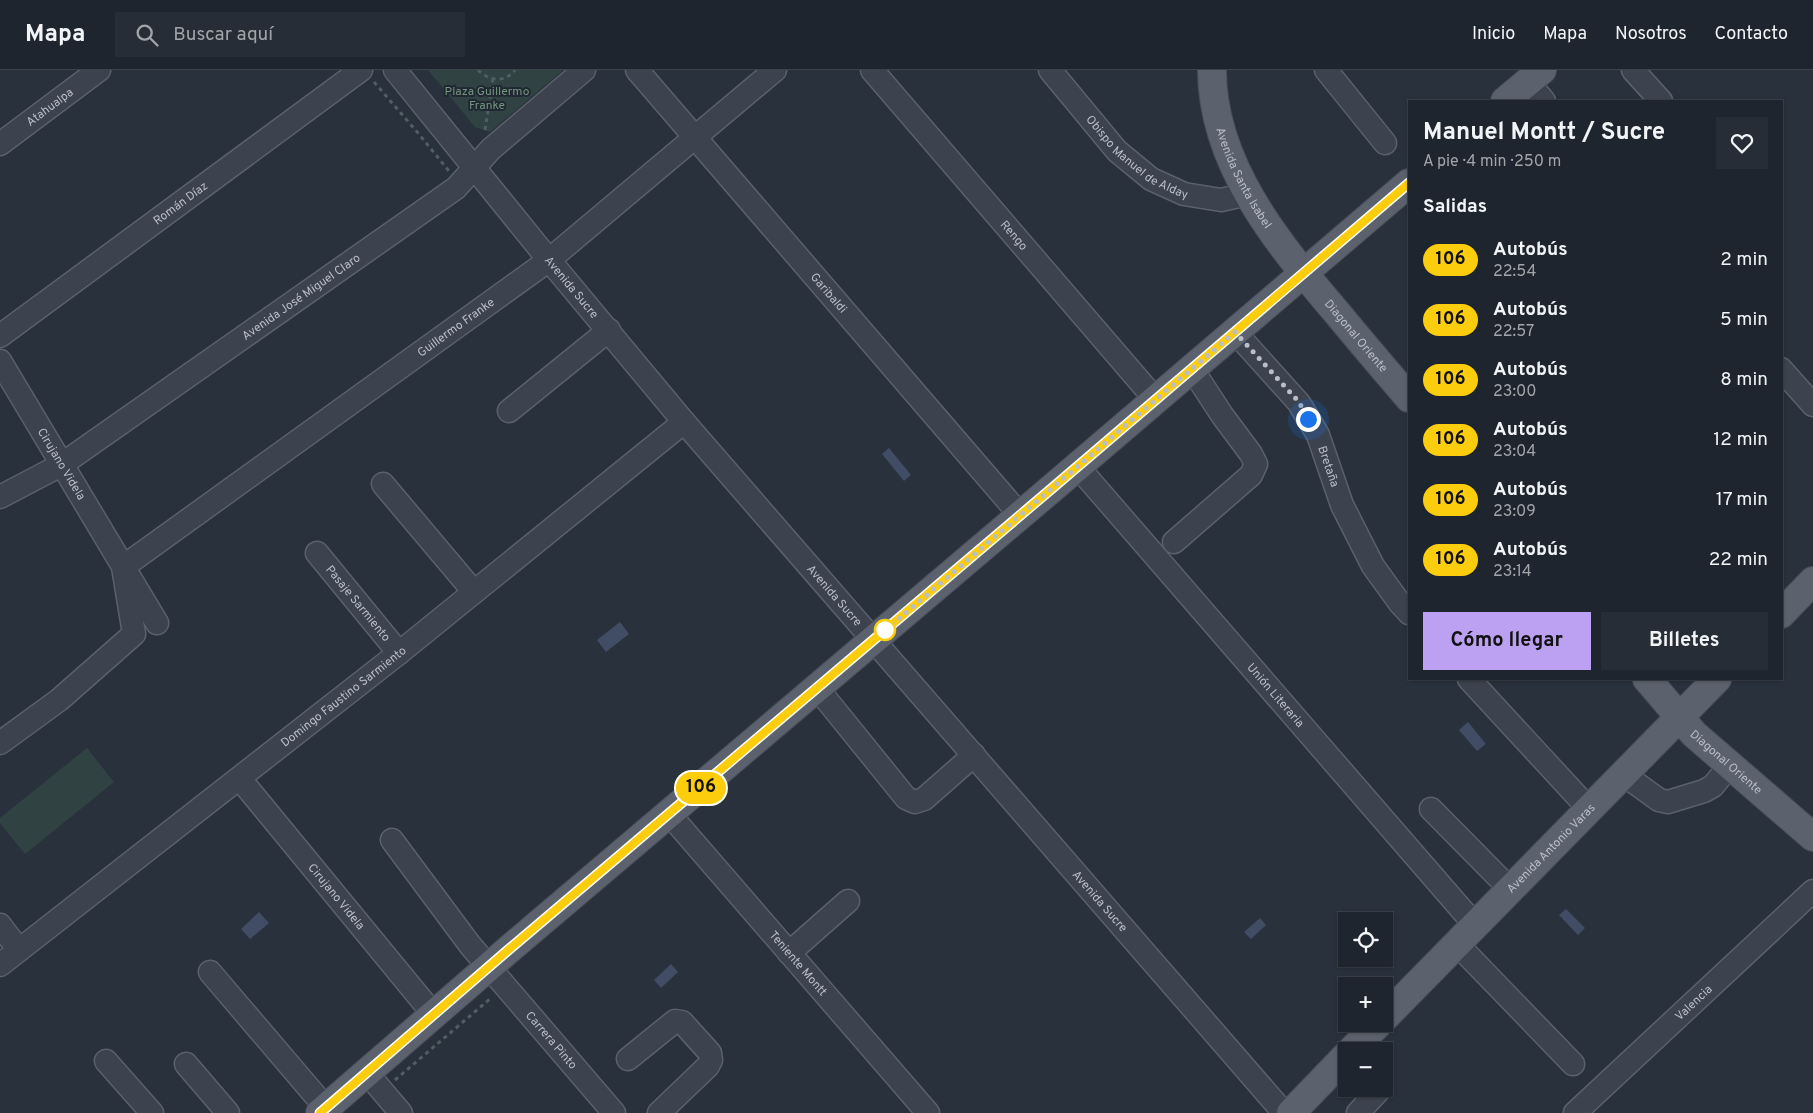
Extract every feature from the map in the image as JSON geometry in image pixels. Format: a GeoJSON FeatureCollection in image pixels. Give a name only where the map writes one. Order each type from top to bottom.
{"type":"FeatureCollection","features":[{"type":"Feature","properties":{"kind":"main road","name":"Avenida Santa Isabel"},"geometry":{"type":"LineString","coordinates":[[1212,70],[1214,106],[1228,150],[1248,194],[1260,214],[1303,274]]}},
{"type":"Feature","properties":{"kind":"main road"},"geometry":{"type":"LineString","coordinates":[[1507,100],[1538,84]]}},
{"type":"Feature","properties":{"kind":"main road"},"geometry":{"type":"LineString","coordinates":[[323,1111],[375,1082],[434,1015],[497,977],[670,815],[1408,184]]}},
{"type":"Feature","properties":{"kind":"main road","name":"Diagonal Oriente"},"geometry":{"type":"LineString","coordinates":[[1303,274],[1408,397]]}},
{"type":"Feature","properties":{"kind":"main road"},"geometry":{"type":"LineString","coordinates":[[1783,609],[1811,586]]}},
{"type":"Feature","properties":{"kind":"main road","name":"Diagonal Oriente"},"geometry":{"type":"LineString","coordinates":[[1648,680],[1694,734],[1813,837]]}},
{"type":"Feature","properties":{"kind":"main road","name":"Avenida Antonio Varas"},"geometry":{"type":"LineString","coordinates":[[1393,1009],[1716,680]]}},
{"type":"Feature","properties":{"kind":"main road"},"geometry":{"type":"LineString","coordinates":[[1360,1042],[1370,1032]]}},
{"type":"Feature","properties":{"kind":"main road"},"geometry":{"type":"LineString","coordinates":[[1291,1113],[1338,1064]]}},
{"type":"Feature","properties":{"kind":"street","name":"Atahualpa"},"geometry":{"type":"LineString","coordinates":[[0,144],[99,70]]}},
{"type":"Feature","properties":{"kind":"street","name":"Avenida Sucre"},"geometry":{"type":"LineString","coordinates":[[395,70],[549,260],[684,422],[1284,1113]]}},
{"type":"Feature","properties":{"kind":"street","name":"Avenida José Miguel Claro"},"geometry":{"type":"LineString","coordinates":[[0,497],[62,465],[460,184],[491,149],[584,70]]}},
{"type":"Feature","properties":{"kind":"street","name":"Garibaldi"},"geometry":{"type":"LineString","coordinates":[[637,70],[1021,516]]}},
{"type":"Feature","properties":{"kind":"street","name":"Guillermo Franke"},"geometry":{"type":"LineString","coordinates":[[123,567],[549,260],[775,70]]}},
{"type":"Feature","properties":{"kind":"street","name":"Rengo"},"geometry":{"type":"LineString","coordinates":[[872,70],[1155,399]]}},
{"type":"Feature","properties":{"kind":"street","name":"Obispo Manuel de Alday"},"geometry":{"type":"LineString","coordinates":[[1050,70],[1117,151],[1151,179],[1184,194],[1221,200],[1248,194]]}},
{"type":"Feature","properties":{"kind":"street"},"geometry":{"type":"LineString","coordinates":[[1326,70],[1385,143]]}},
{"type":"Feature","properties":{"kind":"street"},"geometry":{"type":"LineString","coordinates":[[1633,70],[1659,100]]}},
{"type":"Feature","properties":{"kind":"street","name":"Román Díaz"},"geometry":{"type":"LineString","coordinates":[[0,336],[367,75]]}},
{"type":"Feature","properties":{"kind":"street"},"geometry":{"type":"LineString","coordinates":[[508,411],[609,330]]}},
{"type":"Feature","properties":{"kind":"street","name":"Bretaña"},"geometry":{"type":"LineString","coordinates":[[1235,332],[1299,402],[1318,435],[1342,505],[1373,566],[1408,612]]}},
{"type":"Feature","properties":{"kind":"street","name":"Cirujano Videla"},"geometry":{"type":"LineString","coordinates":[[0,362],[157,624]]}},
{"type":"Feature","properties":{"kind":"street"},"geometry":{"type":"LineString","coordinates":[[1174,542],[1251,475],[1256,464],[1192,369]]}},
{"type":"Feature","properties":{"kind":"street"},"geometry":{"type":"LineString","coordinates":[[1783,371],[1813,405]]}},
{"type":"Feature","properties":{"kind":"street","name":"Domingo Faustino Sarmiento"},"geometry":{"type":"LineString","coordinates":[[0,965],[399,653],[684,422]]}},
{"type":"Feature","properties":{"kind":"street","name":"Unión Literaria"},"geometry":{"type":"LineString","coordinates":[[1078,467],[1573,1064]]}},
{"type":"Feature","properties":{"kind":"street"},"geometry":{"type":"LineString","coordinates":[[383,484],[474,592]]}},
{"type":"Feature","properties":{"kind":"street","name":"Pasaje Sarmiento"},"geometry":{"type":"LineString","coordinates":[[318,554],[399,653]]}},
{"type":"Feature","properties":{"kind":"street","name":"Cirujano Videla"},"geometry":{"type":"LineString","coordinates":[[0,743],[59,700],[134,634],[123,567]]}},
{"type":"Feature","properties":{"kind":"street"},"geometry":{"type":"LineString","coordinates":[[1470,680],[1588,809]]}},
{"type":"Feature","properties":{"kind":"street"},"geometry":{"type":"LineString","coordinates":[[817,688],[906,798],[915,802],[924,799],[974,755]]}},
{"type":"Feature","properties":{"kind":"street"},"geometry":{"type":"LineString","coordinates":[[1623,774],[1659,800],[1668,802],[1704,791],[1713,786],[1730,766]]}},
{"type":"Feature","properties":{"kind":"street","name":"Cirujano Videla"},"geometry":{"type":"LineString","coordinates":[[240,779],[434,1015]]}},
{"type":"Feature","properties":{"kind":"street"},"geometry":{"type":"LineString","coordinates":[[1431,809],[1510,889]]}},
{"type":"Feature","properties":{"kind":"street","name":"Teniente Montt"},"geometry":{"type":"LineString","coordinates":[[670,815],[928,1113]]}},
{"type":"Feature","properties":{"kind":"street","name":"Carrera Pinto"},"geometry":{"type":"LineString","coordinates":[[392,840],[470,945],[614,1113]]}},
{"type":"Feature","properties":{"kind":"street","name":"Valencia"},"geometry":{"type":"LineString","coordinates":[[1575,1113],[1813,891]]}},
{"type":"Feature","properties":{"kind":"street"},"geometry":{"type":"LineString","coordinates":[[789,953],[848,902]]}},
{"type":"Feature","properties":{"kind":"street"},"geometry":{"type":"LineString","coordinates":[[0,925],[19,950]]}},
{"type":"Feature","properties":{"kind":"street"},"geometry":{"type":"LineString","coordinates":[[210,972],[323,1111]]}},
{"type":"Feature","properties":{"kind":"street"},"geometry":{"type":"LineString","coordinates":[[628,1060],[675,1021],[682,1022],[710,1053],[711,1060],[708,1066],[659,1113]]}},
{"type":"Feature","properties":{"kind":"street"},"geometry":{"type":"LineString","coordinates":[[106,1061],[152,1113]]}},
{"type":"Feature","properties":{"kind":"street"},"geometry":{"type":"LineString","coordinates":[[186,1064],[228,1113]]}},
{"type":"Feature","properties":{"kind":"street"},"geometry":{"type":"LineString","coordinates":[[375,1082],[401,1113]]}},
{"type":"Feature","properties":{"kind":"street"},"geometry":{"type":"LineString","coordinates":[[1358,1113],[1373,1097]]}},
{"type":"Feature","properties":{"kind":"path"},"geometry":{"type":"LineString","coordinates":[[478,70],[485,76],[493,79],[506,78],[515,70]]}},
{"type":"Feature","properties":{"kind":"path"},"geometry":{"type":"LineString","coordinates":[[367,75],[460,184]]}},
{"type":"Feature","properties":{"kind":"path"},"geometry":{"type":"LineString","coordinates":[[491,149],[484,138],[493,79]]}},
{"type":"Feature","properties":{"kind":"path"},"geometry":{"type":"LineString","coordinates":[[375,1082],[497,977]]}},
{"type":"Feature","properties":{"kind":"green space","name":"Plaza Guillermo Franke"},"geometry":{"type":"Polygon","coordinates":[[[428,70],[563,70],[490,132],[475,127],[428,70]]]}},
{"type":"Feature","properties":{"kind":"green space"},"geometry":{"type":"Polygon","coordinates":[[[87,748],[114,782],[25,854],[0,823],[0,818],[87,748]]]}},
{"type":"Feature","properties":{"kind":"water"},"geometry":{"type":"Polygon","coordinates":[[[889,448],[911,475],[904,481],[882,454],[889,448]]]}},
{"type":"Feature","properties":{"kind":"water"},"geometry":{"type":"Polygon","coordinates":[[[620,622],[629,634],[606,652],[597,640],[620,622]]]}},
{"type":"Feature","properties":{"kind":"water"},"geometry":{"type":"Polygon","coordinates":[[[1468,722],[1486,744],[1477,751],[1459,730],[1468,722]]]}},
{"type":"Feature","properties":{"kind":"water"},"geometry":{"type":"Polygon","coordinates":[[[1566,909],[1585,928],[1578,935],[1559,915],[1566,909]]]}},
{"type":"Feature","properties":{"kind":"water"},"geometry":{"type":"Polygon","coordinates":[[[259,912],[269,923],[250,939],[241,929],[259,912]]]}},
{"type":"Feature","properties":{"kind":"water"},"geometry":{"type":"Polygon","coordinates":[[[1260,918],[1266,925],[1251,939],[1244,932],[1260,918]]]}},
{"type":"Feature","properties":{"kind":"water"},"geometry":{"type":"Polygon","coordinates":[[[671,964],[678,972],[661,988],[654,980],[671,964]]]}},
{"type":"Feature","properties":{"kind":"bus line","name":"106"},"geometry":{"type":"LineString","coordinates":[[320,1113],[507,951],[670,815],[1408,184]]}},
{"type":"Feature","properties":{"kind":"route"},"geometry":{"type":"LineString","coordinates":[[885,630],[882,633],[1235,332],[1299,402],[1308,419]]}}]}
